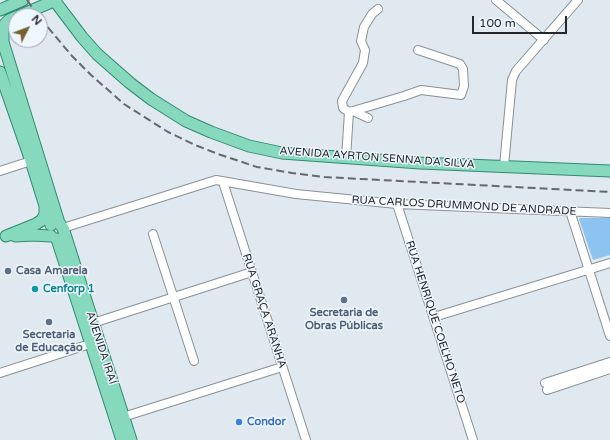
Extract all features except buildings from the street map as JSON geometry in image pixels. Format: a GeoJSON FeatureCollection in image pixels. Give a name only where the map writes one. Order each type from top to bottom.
{"type":"FeatureCollection","features":[{"type":"Feature","properties":{"kind":"main road"},"geometry":{"type":"LineString","coordinates":[[0,10],[24,0]]}},
{"type":"Feature","properties":{"kind":"main road"},"geometry":{"type":"LineString","coordinates":[[37,8],[55,0]]}},
{"type":"Feature","properties":{"kind":"main road","name":"AVENIDA AYRTON SENNA DA SILVA"},"geometry":{"type":"LineString","coordinates":[[55,0],[82,37],[109,65],[151,100],[186,121],[210,132],[249,146],[282,153],[420,163],[610,170]]}},
{"type":"Feature","properties":{"kind":"main road","name":"AVENIDA IRAÍ"},"geometry":{"type":"LineString","coordinates":[[8,22],[5,24],[3,30],[4,42],[56,230],[131,440]]}},
{"type":"Feature","properties":{"kind":"main road","name":"AVENIDA IRAÍ"},"geometry":{"type":"LineString","coordinates":[[0,72],[31,161],[45,208],[56,230],[93,323],[95,342],[122,440]]}},
{"type":"Feature","properties":{"kind":"main road"},"geometry":{"type":"LineString","coordinates":[[3,237],[36,224],[42,220],[45,214],[45,208]]}},
{"type":"Feature","properties":{"kind":"main road"},"geometry":{"type":"LineString","coordinates":[[3,237],[32,235],[56,230]]}},
{"type":"Feature","properties":{"kind":"street"},"geometry":{"type":"LineString","coordinates":[[496,0],[544,40]]}},
{"type":"Feature","properties":{"kind":"street"},"geometry":{"type":"LineString","coordinates":[[504,166],[512,80],[516,71],[578,0]]}},
{"type":"Feature","properties":{"kind":"street"},"geometry":{"type":"LineString","coordinates":[[368,118],[343,108],[342,101],[363,63],[365,50],[361,41],[364,27],[372,14],[378,9]]}},
{"type":"Feature","properties":{"kind":"street"},"geometry":{"type":"LineString","coordinates":[[351,112],[404,98],[421,90],[461,94],[464,86],[464,69],[460,64],[418,50]]}},
{"type":"Feature","properties":{"kind":"street"},"geometry":{"type":"LineString","coordinates":[[346,158],[351,112]]}},
{"type":"Feature","properties":{"kind":"street"},"geometry":{"type":"LineString","coordinates":[[0,171],[31,161]]}},
{"type":"Feature","properties":{"kind":"street","name":"RUA CARLOS DRUMMOND DE ANDRADE"},"geometry":{"type":"LineString","coordinates":[[56,230],[216,180],[296,194],[397,204],[610,213]]}},
{"type":"Feature","properties":{"kind":"street","name":"RUA GRAÇA ARANHA"},"geometry":{"type":"LineString","coordinates":[[223,182],[306,440]]}},
{"type":"Feature","properties":{"kind":"street","name":"RUA HENRIQUE COELHO NETO"},"geometry":{"type":"LineString","coordinates":[[397,204],[473,440]]}},
{"type":"Feature","properties":{"kind":"street"},"geometry":{"type":"LineString","coordinates":[[570,212],[610,336]]}},
{"type":"Feature","properties":{"kind":"street"},"geometry":{"type":"LineString","coordinates":[[153,234],[194,361]]}},
{"type":"Feature","properties":{"kind":"street"},"geometry":{"type":"LineString","coordinates":[[434,318],[610,263]]}},
{"type":"Feature","properties":{"kind":"street"},"geometry":{"type":"LineString","coordinates":[[93,323],[252,272]]}},
{"type":"Feature","properties":{"kind":"street"},"geometry":{"type":"LineString","coordinates":[[0,373],[95,342]]}},
{"type":"Feature","properties":{"kind":"street"},"geometry":{"type":"LineString","coordinates":[[610,362],[546,387],[610,369]]}},
{"type":"Feature","properties":{"kind":"street"},"geometry":{"type":"LineString","coordinates":[[123,417],[282,367]]}},
{"type":"Feature","properties":{"kind":"shaded area"},"geometry":{"type":"Polygon","coordinates":[[[610,218],[610,255],[593,260],[579,219],[610,218]]]}},
{"type":"Feature","properties":{"kind":"railway"},"geometry":{"type":"LineString","coordinates":[[27,0],[32,8]]}},
{"type":"Feature","properties":{"kind":"railway"},"geometry":{"type":"LineString","coordinates":[[48,28],[72,56],[124,104],[168,132],[195,145],[257,167],[324,177],[610,192]]}},
{"type":"Feature","properties":{"kind":"place","name":"Casa Amarela"},"geometry":{"type":"Point","coordinates":[8,271]}},
{"type":"Feature","properties":{"kind":"place","name":"Cenforp 1"},"geometry":{"type":"Point","coordinates":[35,289]}},
{"type":"Feature","properties":{"kind":"place","name":"Secretaria de Obras Públicas"},"geometry":{"type":"Point","coordinates":[344,300]}},
{"type":"Feature","properties":{"kind":"place","name":"Secretaria de Educação"},"geometry":{"type":"Point","coordinates":[49,322]}},
{"type":"Feature","properties":{"kind":"place","name":"Condor"},"geometry":{"type":"Point","coordinates":[239,422]}}]}
